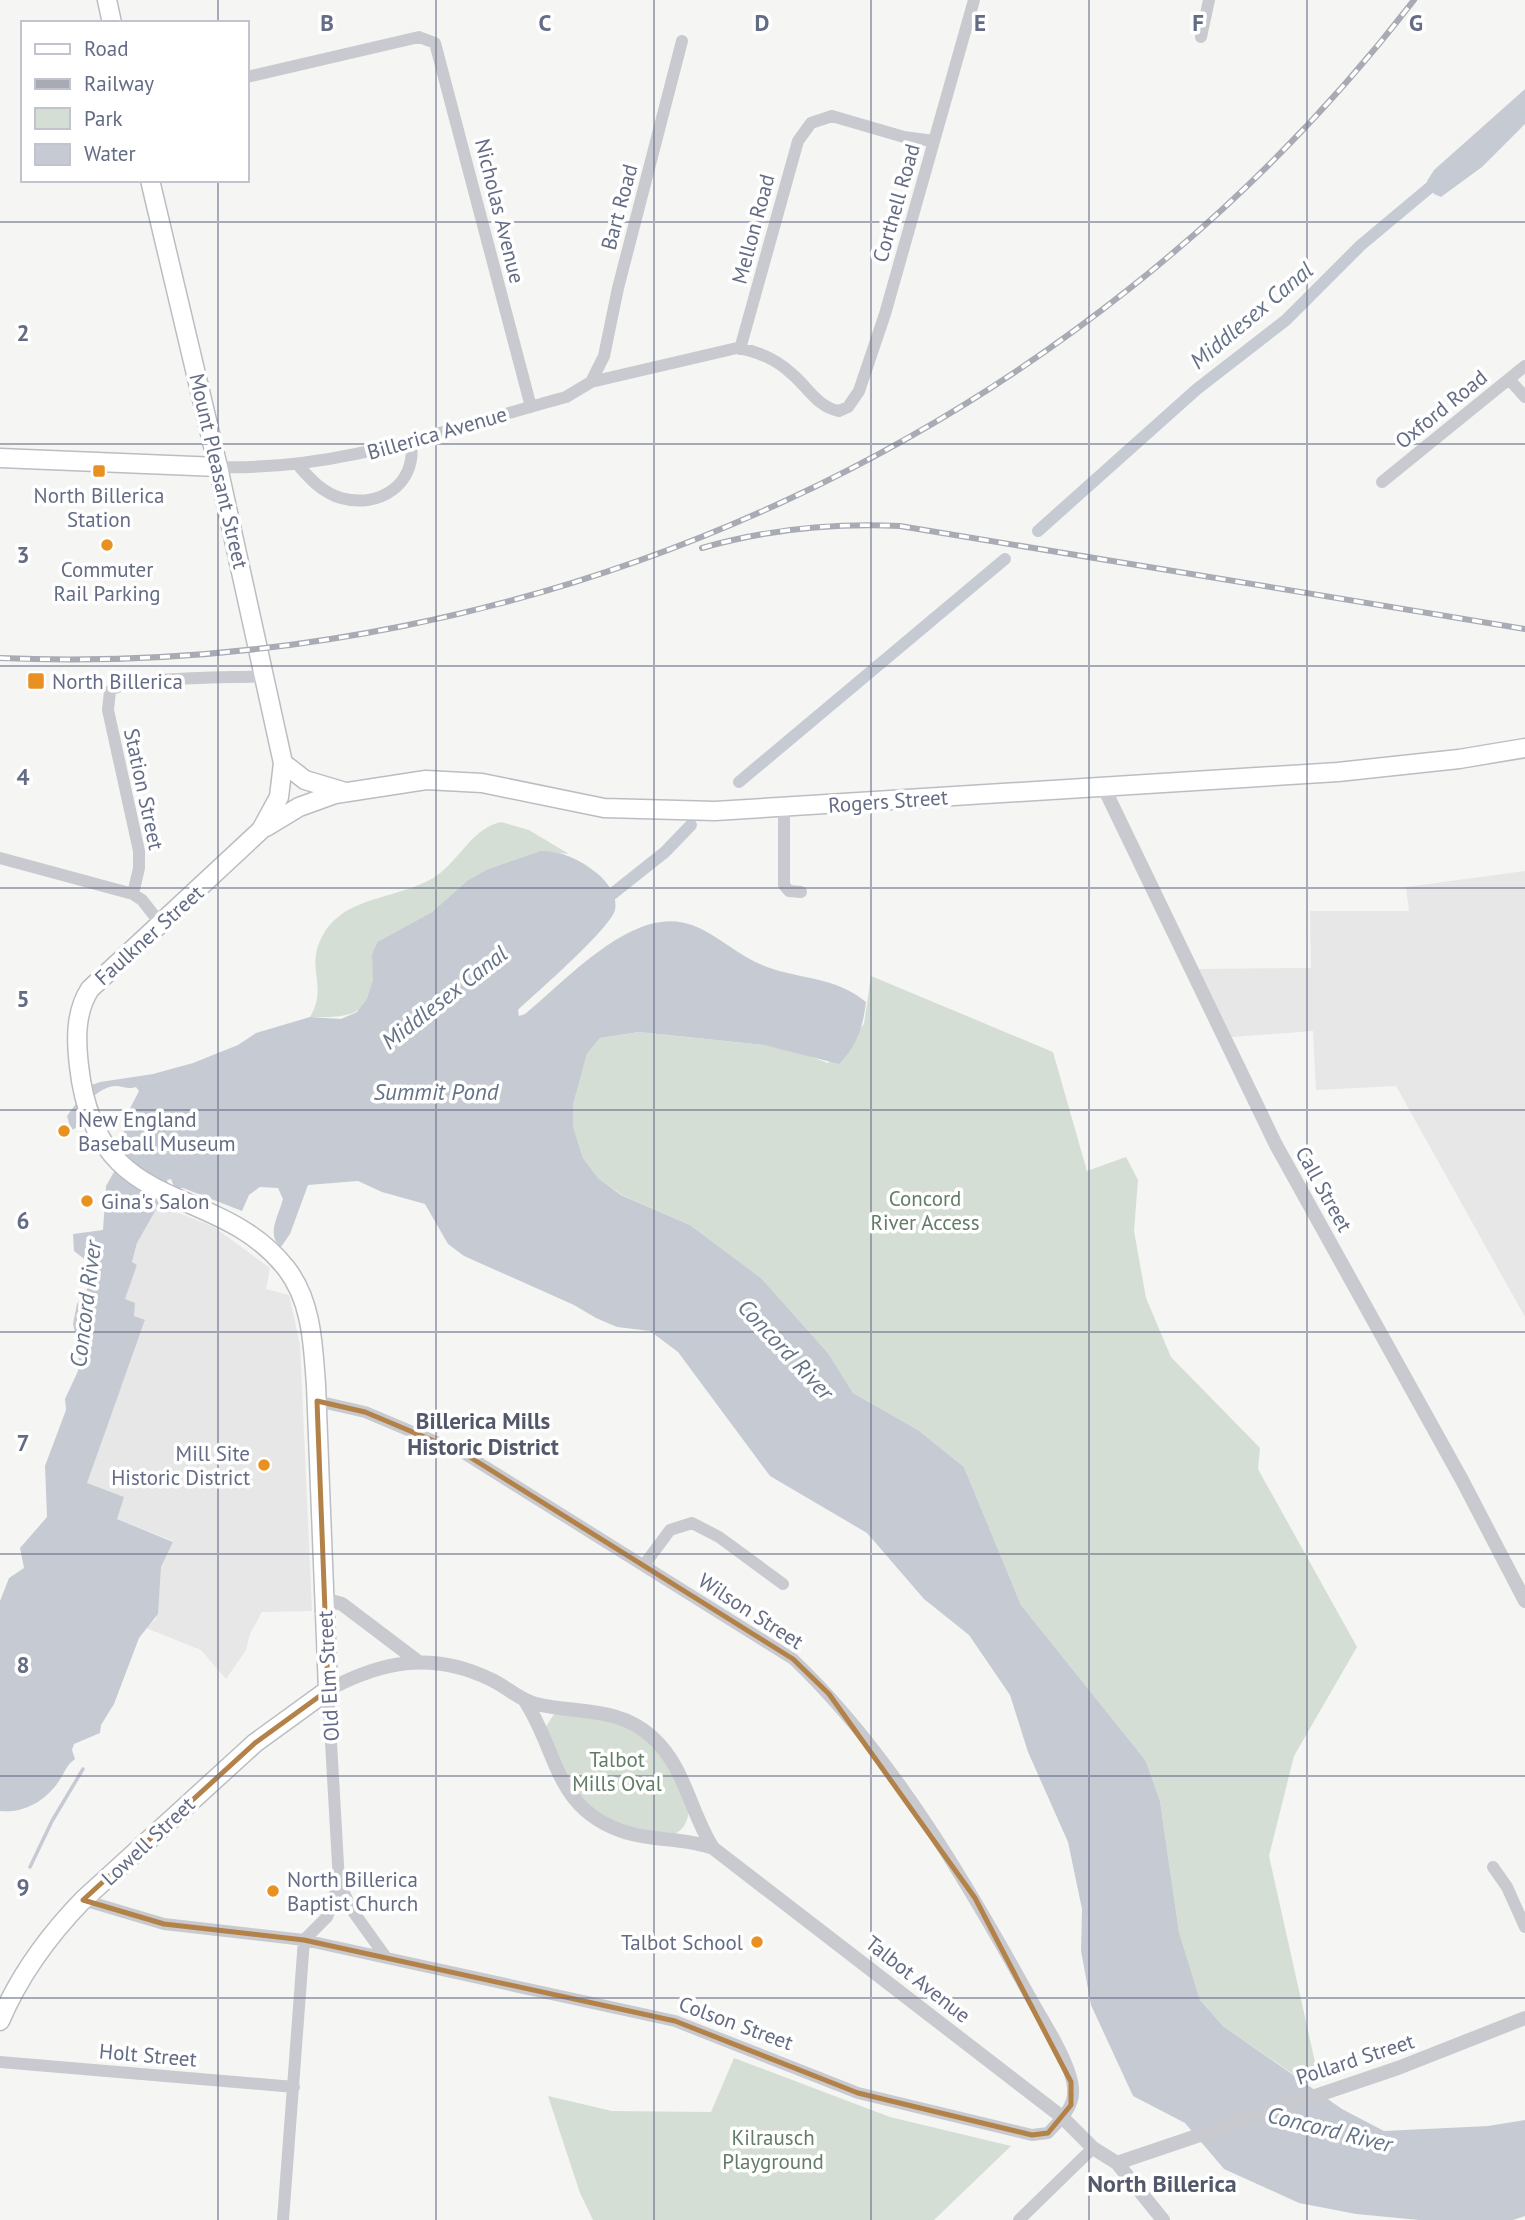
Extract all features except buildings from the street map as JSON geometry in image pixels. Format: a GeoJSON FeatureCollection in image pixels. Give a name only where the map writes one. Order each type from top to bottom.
{"type":"FeatureCollection","features":[{"type":"Feature","properties":{"kind":"main road"},"geometry":{"type":"LineString","coordinates":[[107,0],[112,21]]}},
{"type":"Feature","properties":{"kind":"main road","name":"Mount Pleasant Street"},"geometry":{"type":"LineString","coordinates":[[150,182],[218,467],[283,764],[279,797],[261,830]]}},
{"type":"Feature","properties":{"kind":"main road","name":"Billerica Avenue"},"geometry":{"type":"LineString","coordinates":[[0,458],[218,467]]}},
{"type":"Feature","properties":{"kind":"main road","name":"Rogers Street"},"geometry":{"type":"LineString","coordinates":[[261,830],[299,807],[346,791],[444,780],[501,787],[604,808],[683,811],[784,808],[1360,770],[1525,748]]}},
{"type":"Feature","properties":{"kind":"main road"},"geometry":{"type":"LineString","coordinates":[[283,764],[296,776],[315,785],[346,791]]}},
{"type":"Feature","properties":{"kind":"main road","name":"Faulkner Street"},"geometry":{"type":"LineString","coordinates":[[164,1195],[139,1180],[117,1160],[98,1130],[86,1099],[77,1044],[83,1002],[102,975],[261,830]]}},
{"type":"Feature","properties":{"kind":"main road","name":"Old Elm Street"},"geometry":{"type":"LineString","coordinates":[[164,1195],[239,1228],[263,1245],[286,1269],[308,1314],[317,1401],[328,1690]]}},
{"type":"Feature","properties":{"kind":"main road","name":"Lowell Street"},"geometry":{"type":"LineString","coordinates":[[0,2021],[27,1966],[83,1900],[255,1743],[328,1690]]}},
{"type":"Feature","properties":{"kind":"street","name":"Corthell Road"},"geometry":{"type":"LineString","coordinates":[[740,349],[758,353],[781,365],[824,406],[843,411],[859,391],[885,314],[974,0]]}},
{"type":"Feature","properties":{"kind":"street"},"geometry":{"type":"LineString","coordinates":[[1200,37],[1209,0]]}},
{"type":"Feature","properties":{"kind":"street","name":"Nicholas Avenue"},"geometry":{"type":"LineString","coordinates":[[248,78],[419,37],[430,39],[438,48],[531,407]]}},
{"type":"Feature","properties":{"kind":"street","name":"Bart Road"},"geometry":{"type":"LineString","coordinates":[[591,382],[604,356],[618,288],[682,41]]}},
{"type":"Feature","properties":{"kind":"street","name":"Mellon Road"},"geometry":{"type":"LineString","coordinates":[[740,349],[798,141],[811,122],[832,116],[904,137],[934,141]]}},
{"type":"Feature","properties":{"kind":"street","name":"Billerica Avenue"},"geometry":{"type":"LineString","coordinates":[[218,467],[298,465],[411,443],[566,397],[591,382],[740,349]]}},
{"type":"Feature","properties":{"kind":"street","name":"Oxford Road"},"geometry":{"type":"LineString","coordinates":[[1382,482],[1525,366]]}},
{"type":"Feature","properties":{"kind":"street"},"geometry":{"type":"LineString","coordinates":[[1509,379],[1525,397]]}},
{"type":"Feature","properties":{"kind":"street"},"geometry":{"type":"LineString","coordinates":[[298,465],[313,483],[339,498],[366,501],[394,491],[409,475],[413,456],[411,443]]}},
{"type":"Feature","properties":{"kind":"street","name":"Station Street"},"geometry":{"type":"LineString","coordinates":[[132,894],[139,851],[108,710],[110,691],[119,685],[140,682],[264,676]]}},
{"type":"Feature","properties":{"kind":"street","name":"Call Street"},"geometry":{"type":"LineString","coordinates":[[1104,788],[1276,1145],[1462,1480],[1525,1601]]}},
{"type":"Feature","properties":{"kind":"street"},"geometry":{"type":"LineString","coordinates":[[784,808],[784,885],[789,891],[801,892]]}},
{"type":"Feature","properties":{"kind":"street"},"geometry":{"type":"LineString","coordinates":[[0,858],[132,894],[142,900],[160,923]]}},
{"type":"Feature","properties":{"kind":"street","name":"Wilson Street"},"geometry":{"type":"LineString","coordinates":[[317,1401],[365,1412],[457,1449],[793,1659],[830,1694],[925,1823],[975,1898],[1055,2043],[1073,2093],[1062,2117]]}},
{"type":"Feature","properties":{"kind":"street"},"geometry":{"type":"LineString","coordinates":[[644,1565],[670,1530],[692,1523],[719,1537],[783,1584]]}},
{"type":"Feature","properties":{"kind":"street"},"geometry":{"type":"LineString","coordinates":[[324,1599],[345,1606],[416,1660]]}},
{"type":"Feature","properties":{"kind":"street","name":"Talbot Avenue"},"geometry":{"type":"LineString","coordinates":[[328,1690],[382,1666],[416,1660],[446,1663],[473,1671],[525,1701],[619,1716],[651,1736],[681,1776],[700,1827],[713,1848],[1062,2117],[1093,2148]]}},
{"type":"Feature","properties":{"kind":"street","name":"Old Elm Street"},"geometry":{"type":"LineString","coordinates":[[304,1940],[327,1917],[339,1882],[328,1690]]}},
{"type":"Feature","properties":{"kind":"street","name":"Talbot Avenue"},"geometry":{"type":"LineString","coordinates":[[525,1701],[559,1777],[589,1812],[630,1833],[684,1840],[713,1848]]}},
{"type":"Feature","properties":{"kind":"street"},"geometry":{"type":"LineString","coordinates":[[1493,1867],[1507,1887],[1525,1927]]}},
{"type":"Feature","properties":{"kind":"street"},"geometry":{"type":"LineString","coordinates":[[339,1882],[352,1910],[385,1956]]}},
{"type":"Feature","properties":{"kind":"street","name":"Colson Street"},"geometry":{"type":"LineString","coordinates":[[83,1900],[164,1924],[304,1940],[675,2021],[858,2093],[898,2105],[1032,2135],[1048,2133],[1062,2117]]}},
{"type":"Feature","properties":{"kind":"street"},"geometry":{"type":"LineString","coordinates":[[283,2220],[304,1940]]}},
{"type":"Feature","properties":{"kind":"street","name":"Pollard Street"},"geometry":{"type":"LineString","coordinates":[[1117,2163],[1417,2061],[1525,2018]]}},
{"type":"Feature","properties":{"kind":"street","name":"Holt Street"},"geometry":{"type":"LineString","coordinates":[[0,2062],[294,2087]]}},
{"type":"Feature","properties":{"kind":"street"},"geometry":{"type":"LineString","coordinates":[[1019,2220],[1093,2148],[1117,2163],[1163,2220]]}},
{"type":"Feature","properties":{"kind":"highlighted area"},"geometry":{"type":"Polygon","coordinates":[[[317,1401],[365,1412],[465,1454],[793,1659],[829,1694],[975,1898],[1071,2082],[1071,2105],[1048,2133],[1032,2135],[858,2093],[675,2021],[304,1940],[164,1924],[83,1900],[255,1743],[328,1690],[317,1401]]]}},
{"type":"Feature","properties":{"kind":"shaded area"},"geometry":{"type":"Polygon","coordinates":[[[1525,871],[1525,1317],[1396,1086],[1316,1090],[1313,1031],[1232,1037],[1199,969],[1311,968],[1310,911],[1409,911],[1406,887],[1525,871]]]}},
{"type":"Feature","properties":{"kind":"shaded area"},"geometry":{"type":"Polygon","coordinates":[[[159,1205],[214,1227],[270,1268],[266,1289],[289,1295],[300,1345],[312,1611],[262,1612],[250,1634],[246,1650],[226,1679],[201,1650],[146,1628],[156,1619],[161,1567],[173,1541],[117,1519],[86,1484],[145,1321],[134,1316],[125,1299],[137,1265],[132,1263],[137,1243],[159,1205]]]}},
{"type":"Feature","properties":{"kind":"green space"},"geometry":{"type":"Polygon","coordinates":[[[501,822],[529,830],[569,854],[540,851],[488,869],[468,880],[432,912],[377,942],[373,956],[371,993],[366,1003],[351,1014],[310,1017],[317,995],[318,947],[333,922],[359,905],[422,884],[436,876],[482,831],[501,822]]]}},
{"type":"Feature","properties":{"kind":"green space","name":"Concord River Access"},"geometry":{"type":"Polygon","coordinates":[[[871,976],[1053,1052],[1087,1171],[1126,1157],[1138,1180],[1134,1231],[1146,1298],[1171,1357],[1260,1448],[1258,1469],[1357,1647],[1294,1756],[1269,1856],[1319,2080],[1306,2083],[1223,2026],[1200,2000],[1179,1932],[1160,1801],[1146,1761],[1021,1605],[964,1467],[918,1430],[853,1393],[828,1353],[761,1278],[690,1225],[622,1195],[598,1178],[583,1158],[573,1126],[573,1105],[587,1054],[600,1038],[639,1032],[764,1045],[798,1052],[828,1063],[864,1024],[871,976]]]}},
{"type":"Feature","properties":{"kind":"green space","name":"Talbot Mills Oval"},"geometry":{"type":"Polygon","coordinates":[[[566,1708],[603,1712],[662,1747],[689,1809],[684,1825],[674,1834],[659,1837],[641,1835],[605,1821],[578,1802],[565,1779],[545,1728],[554,1714],[566,1708]]]}},
{"type":"Feature","properties":{"kind":"green space","name":"Kilrausch Playground"},"geometry":{"type":"Polygon","coordinates":[[[734,2058],[890,2117],[1011,2146],[934,2220],[593,2220],[580,2193],[548,2096],[612,2111],[711,2112],[734,2058]]]}},
{"type":"Feature","properties":{"kind":"water"},"geometry":{"type":"Polygon","coordinates":[[[1525,89],[1525,124],[1482,167],[1441,197],[1434,194],[1427,181],[1434,170],[1525,89]]]}},
{"type":"Feature","properties":{"kind":"water"},"geometry":{"type":"Polygon","coordinates":[[[540,851],[556,852],[584,864],[605,881],[616,905],[610,919],[587,946],[518,1010],[519,1016],[525,1014],[602,949],[624,935],[647,925],[670,921],[702,929],[747,958],[767,967],[842,987],[866,1002],[858,1036],[839,1064],[764,1045],[639,1032],[600,1038],[587,1054],[573,1105],[573,1126],[583,1158],[598,1178],[621,1195],[690,1225],[761,1278],[828,1353],[853,1393],[918,1430],[964,1467],[1021,1605],[1146,1761],[1160,1801],[1179,1932],[1200,2000],[1223,2026],[1342,2109],[1384,2131],[1488,2126],[1525,2120],[1525,2216],[1513,2220],[1419,2220],[1356,2214],[1299,2203],[1224,2169],[1185,2123],[1133,2096],[1091,2005],[1081,1951],[1082,1909],[1068,1842],[1028,1752],[1010,1695],[969,1635],[924,1599],[867,1533],[770,1476],[678,1352],[650,1331],[617,1327],[464,1256],[448,1244],[425,1204],[382,1192],[358,1181],[308,1185],[290,1234],[281,1247],[274,1237],[276,1219],[283,1199],[278,1188],[260,1187],[249,1195],[242,1211],[183,1188],[175,1189],[171,1179],[167,1180],[169,1187],[137,1243],[132,1262],[137,1265],[125,1299],[135,1303],[134,1316],[145,1320],[87,1483],[124,1497],[117,1519],[173,1542],[161,1567],[158,1614],[139,1638],[114,1704],[101,1725],[100,1733],[74,1744],[72,1750],[75,1759],[44,1798],[19,1810],[0,1811],[0,1601],[9,1578],[24,1568],[20,1548],[47,1517],[45,1466],[66,1410],[65,1399],[78,1371],[79,1349],[73,1324],[77,1304],[93,1280],[88,1262],[74,1251],[73,1234],[103,1230],[106,1186],[119,1163],[126,1116],[139,1091],[136,1087],[115,1086],[101,1091],[89,1101],[76,1128],[71,1130],[67,1116],[89,1086],[100,1082],[153,1074],[193,1063],[238,1045],[256,1033],[310,1017],[341,1019],[357,1012],[367,999],[373,980],[372,955],[377,942],[432,912],[468,880],[488,869],[540,851]]]}},
{"type":"Feature","properties":{"kind":"waterway","name":"Middlesex Canal"},"geometry":{"type":"LineString","coordinates":[[1038,531],[1197,389],[1286,320],[1361,245],[1440,179]]}},
{"type":"Feature","properties":{"kind":"waterway","name":"Middlesex Canal"},"geometry":{"type":"LineString","coordinates":[[739,782],[1005,559]]}},
{"type":"Feature","properties":{"kind":"waterway","name":"Middlesex Canal"},"geometry":{"type":"LineString","coordinates":[[602,902],[665,852],[691,825]]}},
{"type":"Feature","properties":{"kind":"waterway"},"geometry":{"type":"LineString","coordinates":[[30,1867],[52,1821],[83,1769]]}},
{"type":"Feature","properties":{"kind":"railway"},"geometry":{"type":"LineString","coordinates":[[0,658],[204,654],[404,626],[600,574],[787,500],[964,405],[1129,289],[1280,154],[1414,0]]}},
{"type":"Feature","properties":{"kind":"railway"},"geometry":{"type":"LineString","coordinates":[[702,548],[751,536],[800,529],[900,526],[1525,629]]}},
{"type":"Feature","properties":{"kind":"place","name":"North Billerica Station"},"geometry":{"type":"Point","coordinates":[99,471]}},
{"type":"Feature","properties":{"kind":"place","name":"Commuter Rail Parking"},"geometry":{"type":"Point","coordinates":[107,545]}},
{"type":"Feature","properties":{"kind":"place","name":"North Billerica"},"geometry":{"type":"Point","coordinates":[36,681]}},
{"type":"Feature","properties":{"kind":"place","name":"New England Baseball Museum"},"geometry":{"type":"Point","coordinates":[64,1131]}},
{"type":"Feature","properties":{"kind":"place","name":"Gina's Salon"},"geometry":{"type":"Point","coordinates":[87,1201]}},
{"type":"Feature","properties":{"kind":"place","name":"Mill Site Historic District"},"geometry":{"type":"Point","coordinates":[264,1465]}},
{"type":"Feature","properties":{"kind":"place","name":"North Billerica Baptist Church"},"geometry":{"type":"Point","coordinates":[273,1891]}},
{"type":"Feature","properties":{"kind":"place","name":"Talbot School"},"geometry":{"type":"Point","coordinates":[757,1942]}},
{"type":"Feature","properties":{"kind":"district","name":"Billerica Mills Historic District"},"geometry":{"type":"Point","coordinates":[483,1433]}},
{"type":"Feature","properties":{"kind":"district","name":"North Billerica"},"geometry":{"type":"Point","coordinates":[1162,2183]}},
{"type":"Feature","properties":{"kind":"water label","name":"Summit Pond"},"geometry":{"type":"Point","coordinates":[436,1091]}},
{"type":"Feature","properties":{"kind":"water label","name":"Concord River"},"geometry":{"type":"Point","coordinates":[85,1304]}},
{"type":"Feature","properties":{"kind":"water label","name":"Concord River"},"geometry":{"type":"Point","coordinates":[786,1349]}},
{"type":"Feature","properties":{"kind":"water label","name":"Concord River"},"geometry":{"type":"Point","coordinates":[1330,2129]}}]}
